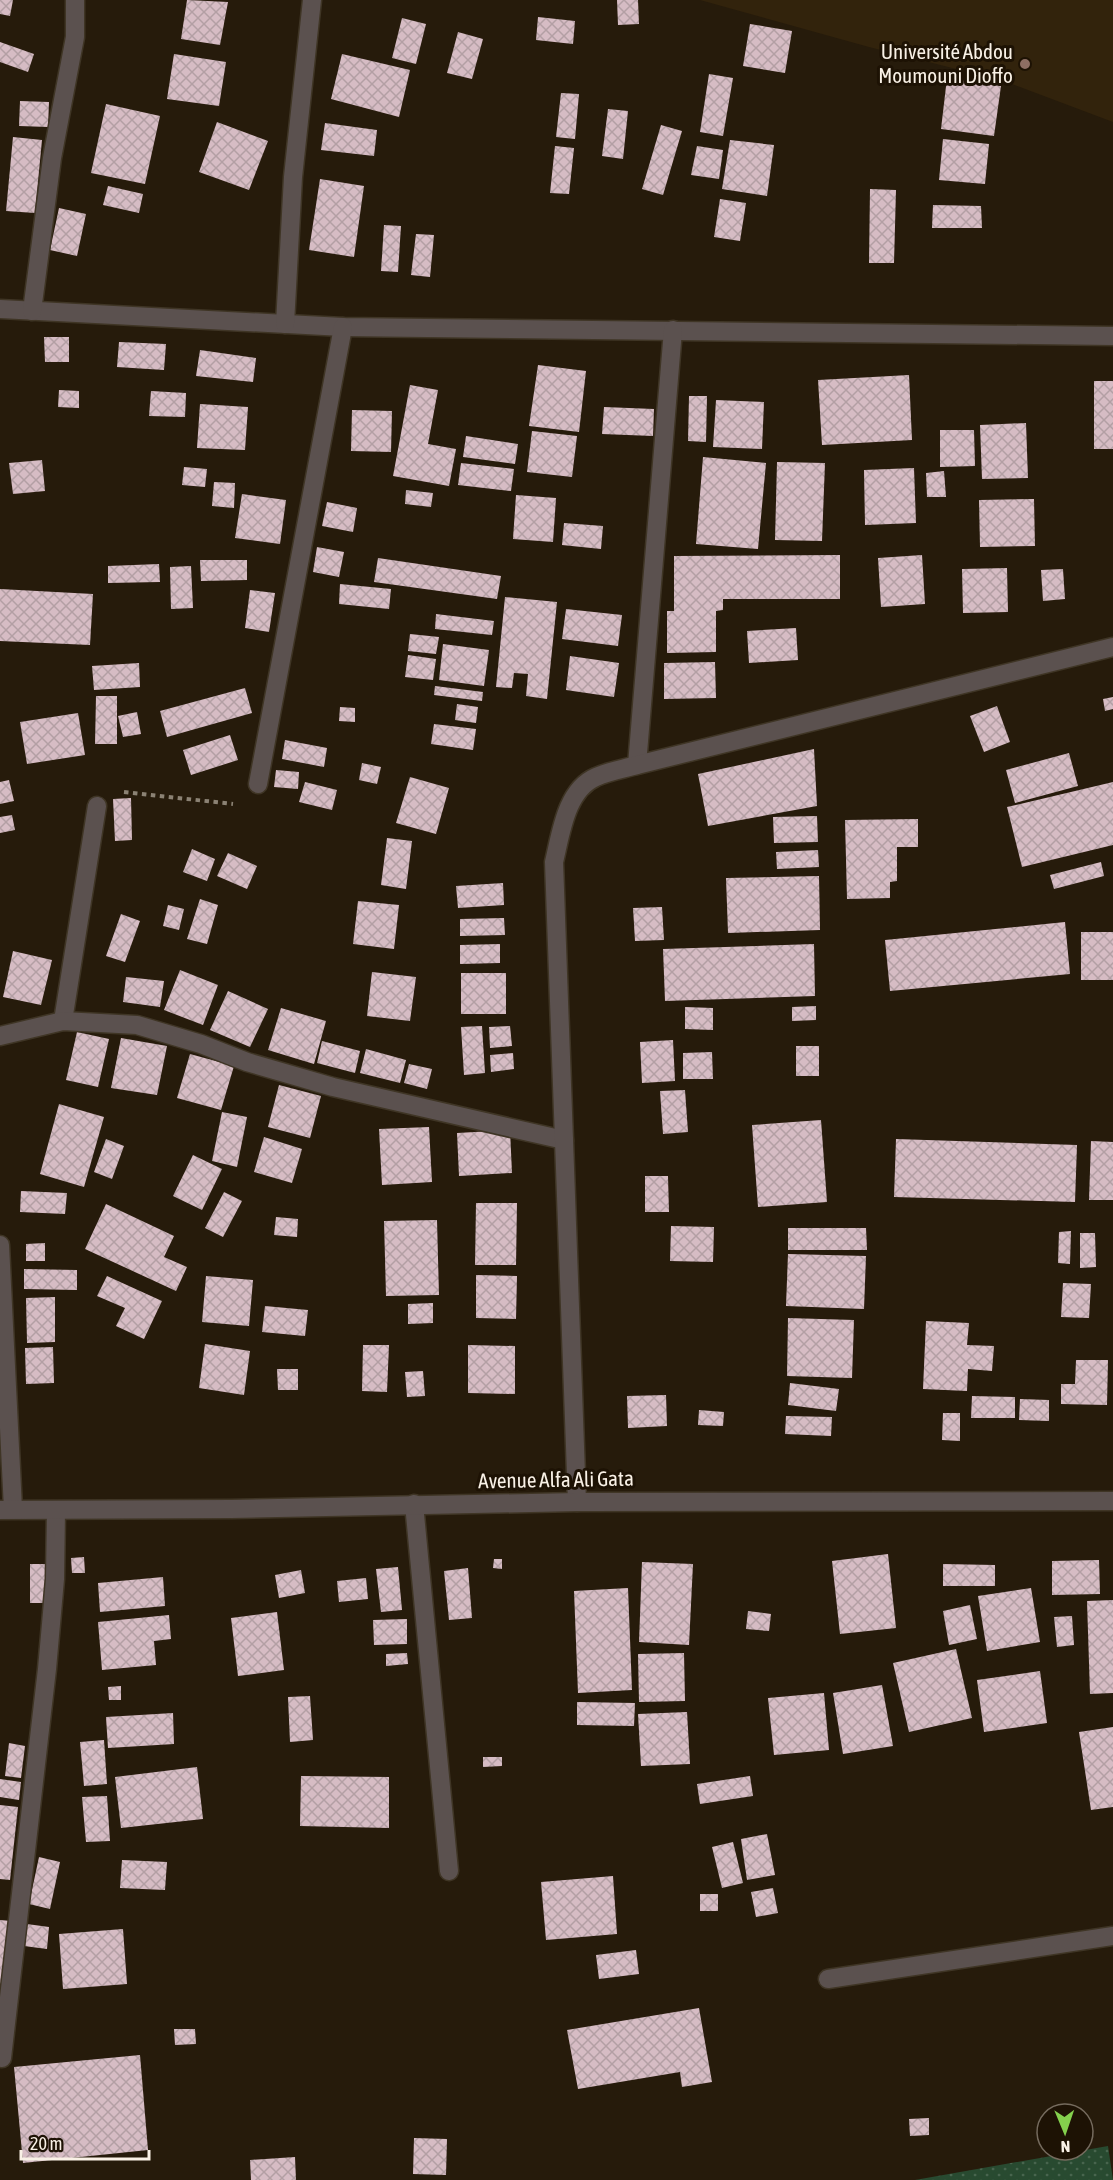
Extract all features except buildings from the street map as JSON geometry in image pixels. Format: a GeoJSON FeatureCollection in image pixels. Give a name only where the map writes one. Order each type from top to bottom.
{"type":"FeatureCollection","features":[{"type":"Feature","properties":{"kind":"street"},"geometry":{"type":"LineString","coordinates":[[32,311],[52,158],[75,37],[75,0]]}},
{"type":"Feature","properties":{"kind":"street"},"geometry":{"type":"LineString","coordinates":[[285,324],[292,177],[312,0]]}},
{"type":"Feature","properties":{"kind":"street"},"geometry":{"type":"LineString","coordinates":[[0,309],[343,327],[1113,336]]}},
{"type":"Feature","properties":{"kind":"street"},"geometry":{"type":"LineString","coordinates":[[258,784],[343,327]]}},
{"type":"Feature","properties":{"kind":"street"},"geometry":{"type":"LineString","coordinates":[[637,765],[673,330]]}},
{"type":"Feature","properties":{"kind":"street"},"geometry":{"type":"LineString","coordinates":[[577,1502],[554,862],[570,804],[585,783],[596,777],[637,765],[1113,647]]}},
{"type":"Feature","properties":{"kind":"street"},"geometry":{"type":"LineString","coordinates":[[63,1021],[97,806]]}},
{"type":"Feature","properties":{"kind":"street"},"geometry":{"type":"LineString","coordinates":[[0,1036],[63,1021],[137,1025],[201,1044],[247,1062],[333,1087],[564,1140]]}},
{"type":"Feature","properties":{"kind":"street"},"geometry":{"type":"LineString","coordinates":[[0,1245],[6,1509]]}},
{"type":"Feature","properties":{"kind":"street","name":"Avenue Alfa Ali Gata"},"geometry":{"type":"LineString","coordinates":[[6,1509],[56,1511],[231,1509],[577,1502],[1113,1501]]}},
{"type":"Feature","properties":{"kind":"street"},"geometry":{"type":"LineString","coordinates":[[414,1504],[448,1871]]}},
{"type":"Feature","properties":{"kind":"street"},"geometry":{"type":"LineString","coordinates":[[2,2058],[47,1669],[55,1579],[56,1511]]}},
{"type":"Feature","properties":{"kind":"street"},"geometry":{"type":"LineString","coordinates":[[828,1979],[1113,1936]]}},
{"type":"Feature","properties":{"kind":"path"},"geometry":{"type":"LineString","coordinates":[[97,806],[102,797],[116,791],[236,804],[249,800],[258,784]]}},
{"type":"Feature","properties":{"kind":"shaded area","name":"Université Abdou Moumouni Dioffo"},"geometry":{"type":"Polygon","coordinates":[[[700,0],[1113,0],[1113,122],[1004,81],[869,47],[700,0]]]}},
{"type":"Feature","properties":{"kind":"green space"},"geometry":{"type":"Polygon","coordinates":[[[1108,2146],[1113,2180],[915,2180],[1035,2159],[1035,2162],[1095,2162],[1095,2148],[1108,2146]]]}},
{"type":"Feature","properties":{"kind":"place","name":"Université Abdou Moumouni Dioffo"},"geometry":{"type":"Point","coordinates":[1025,64]}}]}
